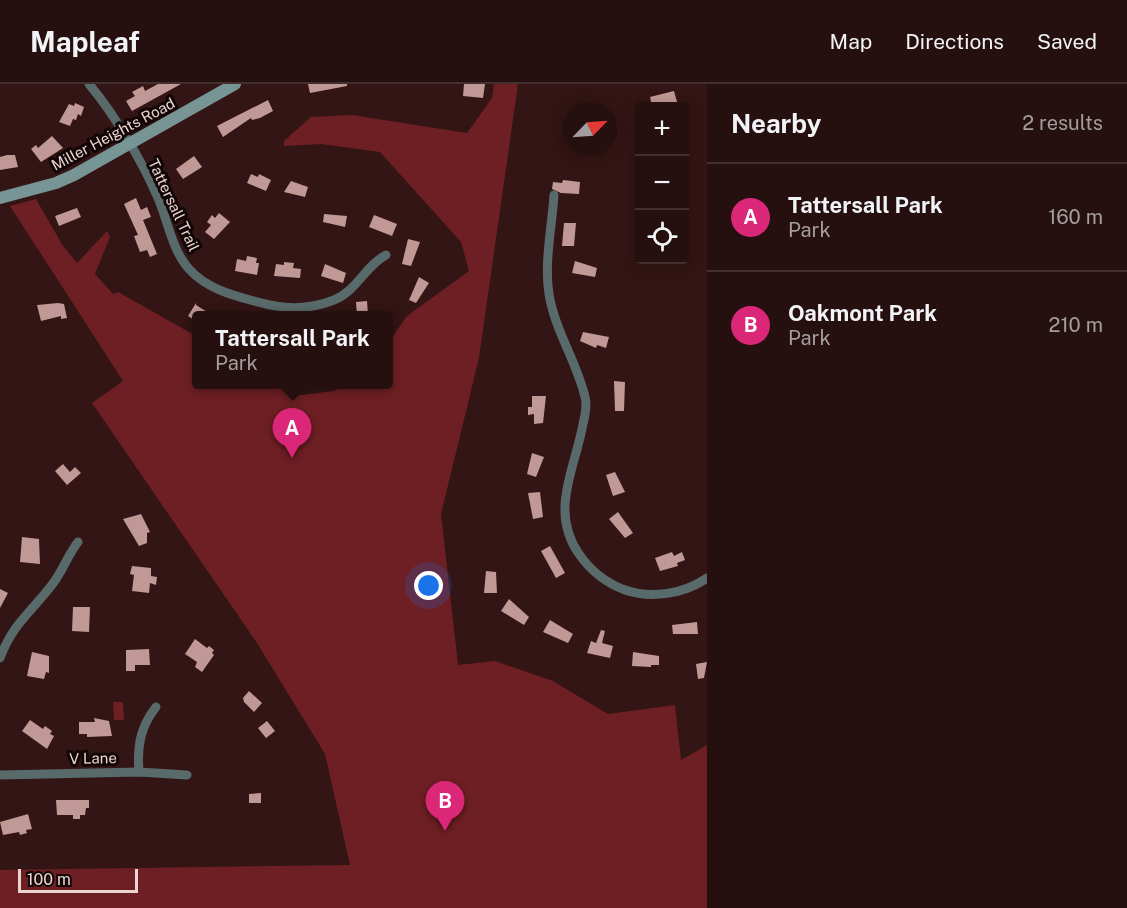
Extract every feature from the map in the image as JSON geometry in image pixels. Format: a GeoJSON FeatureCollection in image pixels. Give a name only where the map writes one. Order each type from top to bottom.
{"type":"FeatureCollection","features":[{"type":"Feature","properties":{"kind":"street","name":"Tattersall Trail"},"geometry":{"type":"LineString","coordinates":[[89,84],[128,144],[157,195],[184,262],[200,279],[224,292],[284,309],[306,309],[346,293],[386,255]]}},
{"type":"Feature","properties":{"kind":"street","name":"Miller Heights Road"},"geometry":{"type":"LineString","coordinates":[[0,198],[56,183],[235,84]]}},
{"type":"Feature","properties":{"kind":"street"},"geometry":{"type":"LineString","coordinates":[[554,195],[549,294],[566,348],[586,398],[581,435],[564,498],[569,536],[590,568],[610,583],[629,591],[651,594],[675,591],[707,578]]}},
{"type":"Feature","properties":{"kind":"street"},"geometry":{"type":"LineString","coordinates":[[0,658],[9,635],[51,587],[78,542]]}},
{"type":"Feature","properties":{"kind":"street"},"geometry":{"type":"LineString","coordinates":[[139,772],[137,751],[141,731],[156,707]]}},
{"type":"Feature","properties":{"kind":"street","name":"V Lane"},"geometry":{"type":"LineString","coordinates":[[0,775],[139,772],[187,775]]}},
{"type":"Feature","properties":{"kind":"shaded area"},"geometry":{"type":"Polygon","coordinates":[[[494,84],[518,84],[479,358],[441,514],[458,665],[495,661],[553,681],[608,714],[675,705],[681,760],[707,745],[707,908],[0,908],[0,870],[350,865],[325,754],[257,643],[92,403],[123,381],[10,206],[36,199],[63,246],[77,263],[107,231],[110,237],[95,274],[113,294],[118,292],[192,334],[192,389],[287,389],[301,395],[338,389],[393,389],[393,336],[407,316],[469,271],[461,242],[380,152],[321,144],[284,146],[284,141],[311,117],[352,115],[467,133],[492,98],[494,84]]]}},
{"type":"Feature","properties":{"kind":"shaded area"},"geometry":{"type":"Polygon","coordinates":[[[113,702],[123,702],[124,720],[114,720],[113,702]]]}},
{"type":"Feature","properties":{"kind":"building"},"geometry":{"type":"Polygon","coordinates":[[[158,84],[181,84],[132,111],[126,101],[135,96],[132,92],[143,86],[145,91],[158,84]]]}},
{"type":"Feature","properties":{"kind":"building"},"geometry":{"type":"Polygon","coordinates":[[[308,84],[347,84],[347,86],[310,93],[308,84]]]}},
{"type":"Feature","properties":{"kind":"building"},"geometry":{"type":"Polygon","coordinates":[[[464,84],[485,84],[483,98],[463,96],[464,84]]]}},
{"type":"Feature","properties":{"kind":"building"},"geometry":{"type":"Polygon","coordinates":[[[674,91],[677,102],[651,102],[650,97],[674,91]]]}},
{"type":"Feature","properties":{"kind":"building"},"geometry":{"type":"Polygon","coordinates":[[[268,100],[273,111],[260,118],[252,120],[251,118],[223,137],[217,126],[268,100]]]}},
{"type":"Feature","properties":{"kind":"building"},"geometry":{"type":"Polygon","coordinates":[[[75,103],[84,107],[81,116],[78,114],[70,126],[59,122],[69,104],[74,106],[75,103]]]}},
{"type":"Feature","properties":{"kind":"building"},"geometry":{"type":"Polygon","coordinates":[[[52,136],[63,148],[41,162],[31,149],[36,145],[38,148],[52,136]]]}},
{"type":"Feature","properties":{"kind":"building"},"geometry":{"type":"Polygon","coordinates":[[[15,155],[18,167],[0,170],[0,157],[15,155]]]}},
{"type":"Feature","properties":{"kind":"building"},"geometry":{"type":"Polygon","coordinates":[[[194,156],[202,167],[183,179],[176,169],[194,156]]]}},
{"type":"Feature","properties":{"kind":"building"},"geometry":{"type":"Polygon","coordinates":[[[251,174],[258,177],[259,174],[271,180],[266,191],[247,183],[251,174]]]}},
{"type":"Feature","properties":{"kind":"building"},"geometry":{"type":"Polygon","coordinates":[[[563,180],[580,182],[579,194],[561,193],[552,189],[553,182],[562,183],[563,180]]]}},
{"type":"Feature","properties":{"kind":"building"},"geometry":{"type":"Polygon","coordinates":[[[291,181],[308,187],[305,197],[284,192],[291,181]]]}},
{"type":"Feature","properties":{"kind":"building"},"geometry":{"type":"Polygon","coordinates":[[[136,198],[141,210],[147,207],[151,217],[143,220],[157,254],[150,257],[147,250],[140,252],[134,236],[138,235],[124,204],[136,198]]]}},
{"type":"Feature","properties":{"kind":"building"},"geometry":{"type":"Polygon","coordinates":[[[77,208],[81,217],[59,226],[55,216],[77,208]]]}},
{"type":"Feature","properties":{"kind":"building"},"geometry":{"type":"Polygon","coordinates":[[[219,213],[230,222],[214,239],[205,232],[211,225],[207,222],[212,215],[215,218],[219,213]]]}},
{"type":"Feature","properties":{"kind":"building"},"geometry":{"type":"Polygon","coordinates":[[[324,214],[347,216],[345,227],[323,222],[324,214]]]}},
{"type":"Feature","properties":{"kind":"building"},"geometry":{"type":"Polygon","coordinates":[[[374,215],[397,224],[392,236],[369,227],[374,215]]]}},
{"type":"Feature","properties":{"kind":"building"},"geometry":{"type":"Polygon","coordinates":[[[564,223],[576,223],[574,246],[562,246],[564,223]]]}},
{"type":"Feature","properties":{"kind":"building"},"geometry":{"type":"Polygon","coordinates":[[[408,239],[420,242],[411,266],[402,264],[408,239]]]}},
{"type":"Feature","properties":{"kind":"building"},"geometry":{"type":"Polygon","coordinates":[[[247,256],[257,258],[256,263],[259,263],[257,275],[235,271],[237,259],[246,261],[247,256]]]}},
{"type":"Feature","properties":{"kind":"building"},"geometry":{"type":"Polygon","coordinates":[[[575,261],[597,268],[595,277],[572,273],[575,261]]]}},
{"type":"Feature","properties":{"kind":"building"},"geometry":{"type":"Polygon","coordinates":[[[284,262],[294,263],[293,268],[301,269],[300,278],[274,276],[276,264],[284,265],[284,262]]]}},
{"type":"Feature","properties":{"kind":"building"},"geometry":{"type":"Polygon","coordinates":[[[325,264],[346,273],[343,283],[321,276],[325,264]]]}},
{"type":"Feature","properties":{"kind":"building"},"geometry":{"type":"Polygon","coordinates":[[[419,277],[429,283],[416,303],[409,300],[419,277]]]}},
{"type":"Feature","properties":{"kind":"building"},"geometry":{"type":"Polygon","coordinates":[[[367,301],[368,311],[357,311],[356,302],[367,301]]]}},
{"type":"Feature","properties":{"kind":"building"},"geometry":{"type":"Polygon","coordinates":[[[196,303],[206,311],[192,311],[192,318],[188,316],[196,303]]]}},
{"type":"Feature","properties":{"kind":"building"},"geometry":{"type":"Polygon","coordinates":[[[64,304],[67,318],[61,319],[61,316],[41,321],[37,305],[64,304]]]}},
{"type":"Feature","properties":{"kind":"building"},"geometry":{"type":"Polygon","coordinates":[[[583,332],[609,337],[606,348],[597,345],[596,348],[580,341],[583,332]]]}},
{"type":"Feature","properties":{"kind":"building"},"geometry":{"type":"Polygon","coordinates":[[[614,381],[625,382],[624,411],[615,411],[614,381]]]}},
{"type":"Feature","properties":{"kind":"building"},"geometry":{"type":"Polygon","coordinates":[[[532,396],[546,396],[543,423],[534,424],[534,414],[528,415],[528,407],[532,407],[532,396]]]}},
{"type":"Feature","properties":{"kind":"building"},"geometry":{"type":"Polygon","coordinates":[[[532,453],[544,457],[536,477],[527,474],[532,453]]]}},
{"type":"Feature","properties":{"kind":"building"},"geometry":{"type":"Polygon","coordinates":[[[63,464],[70,472],[75,467],[81,473],[67,485],[55,471],[63,464]]]}},
{"type":"Feature","properties":{"kind":"building"},"geometry":{"type":"Polygon","coordinates":[[[615,472],[625,492],[613,496],[606,475],[615,472]]]}},
{"type":"Feature","properties":{"kind":"building"},"geometry":{"type":"Polygon","coordinates":[[[540,492],[543,517],[533,519],[528,493],[540,492]]]}},
{"type":"Feature","properties":{"kind":"building"},"geometry":{"type":"Polygon","coordinates":[[[618,512],[633,533],[625,538],[609,519],[618,512]]]}},
{"type":"Feature","properties":{"kind":"building"},"geometry":{"type":"Polygon","coordinates":[[[141,514],[150,532],[147,533],[147,543],[139,546],[123,519],[141,514]]]}},
{"type":"Feature","properties":{"kind":"building"},"geometry":{"type":"Polygon","coordinates":[[[22,537],[39,539],[40,564],[20,562],[22,537]]]}},
{"type":"Feature","properties":{"kind":"building"},"geometry":{"type":"Polygon","coordinates":[[[550,546],[565,573],[556,578],[541,551],[550,546]]]}},
{"type":"Feature","properties":{"kind":"building"},"geometry":{"type":"Polygon","coordinates":[[[672,552],[674,556],[682,552],[685,560],[677,563],[678,566],[660,571],[655,558],[672,552]]]}},
{"type":"Feature","properties":{"kind":"building"},"geometry":{"type":"Polygon","coordinates":[[[132,566],[151,568],[151,576],[157,577],[156,585],[150,583],[149,593],[132,591],[134,575],[130,574],[132,566]]]}},
{"type":"Feature","properties":{"kind":"building"},"geometry":{"type":"Polygon","coordinates":[[[486,571],[496,572],[497,593],[484,593],[486,571]]]}},
{"type":"Feature","properties":{"kind":"building"},"geometry":{"type":"Polygon","coordinates":[[[0,589],[8,593],[0,608],[0,589]]]}},
{"type":"Feature","properties":{"kind":"building"},"geometry":{"type":"Polygon","coordinates":[[[509,599],[529,617],[524,625],[501,611],[509,599]]]}},
{"type":"Feature","properties":{"kind":"building"},"geometry":{"type":"Polygon","coordinates":[[[73,607],[90,607],[89,632],[72,631],[73,607]]]}},
{"type":"Feature","properties":{"kind":"building"},"geometry":{"type":"Polygon","coordinates":[[[550,620],[573,634],[568,643],[543,632],[550,620]]]}},
{"type":"Feature","properties":{"kind":"building"},"geometry":{"type":"Polygon","coordinates":[[[697,622],[698,634],[673,634],[672,625],[697,622]]]}},
{"type":"Feature","properties":{"kind":"building"},"geometry":{"type":"Polygon","coordinates":[[[601,630],[605,631],[602,643],[613,646],[610,658],[587,653],[591,641],[596,643],[601,630]]]}},
{"type":"Feature","properties":{"kind":"building"},"geometry":{"type":"Polygon","coordinates":[[[195,639],[214,650],[212,653],[214,655],[202,672],[195,667],[197,662],[185,654],[195,639]]]}},
{"type":"Feature","properties":{"kind":"building"},"geometry":{"type":"Polygon","coordinates":[[[149,649],[150,665],[135,665],[135,671],[126,671],[126,650],[149,649]]]}},
{"type":"Feature","properties":{"kind":"building"},"geometry":{"type":"Polygon","coordinates":[[[32,652],[49,656],[49,673],[46,672],[44,679],[27,676],[32,652]]]}},
{"type":"Feature","properties":{"kind":"building"},"geometry":{"type":"Polygon","coordinates":[[[633,652],[659,656],[659,665],[632,666],[633,652]]]}},
{"type":"Feature","properties":{"kind":"building"},"geometry":{"type":"Polygon","coordinates":[[[707,662],[704,678],[698,679],[696,664],[707,662]]]}},
{"type":"Feature","properties":{"kind":"building"},"geometry":{"type":"Polygon","coordinates":[[[249,691],[262,703],[254,712],[243,698],[249,691]]]}},
{"type":"Feature","properties":{"kind":"building"},"geometry":{"type":"Polygon","coordinates":[[[94,718],[109,721],[112,736],[87,737],[87,734],[79,734],[79,722],[95,722],[94,718]]]}},
{"type":"Feature","properties":{"kind":"building"},"geometry":{"type":"Polygon","coordinates":[[[30,720],[43,729],[45,726],[52,731],[50,734],[54,736],[47,749],[22,731],[30,720]]]}},
{"type":"Feature","properties":{"kind":"building"},"geometry":{"type":"Polygon","coordinates":[[[267,721],[275,731],[266,738],[258,728],[267,721]]]}},
{"type":"Feature","properties":{"kind":"building"},"geometry":{"type":"Polygon","coordinates":[[[261,793],[261,803],[249,803],[249,794],[261,793]]]}},
{"type":"Feature","properties":{"kind":"building"},"geometry":{"type":"Polygon","coordinates":[[[56,800],[89,800],[89,808],[86,808],[85,815],[80,815],[80,819],[73,819],[73,815],[57,815],[56,800]]]}},
{"type":"Feature","properties":{"kind":"building"},"geometry":{"type":"Polygon","coordinates":[[[28,814],[32,829],[20,835],[19,832],[3,835],[0,822],[28,814]]]}},
{"type":"Feature","properties":{"kind":"place","name":"Tattersall Park"},"geometry":{"type":"Point","coordinates":[292,458]}},
{"type":"Feature","properties":{"kind":"place","name":"Oakmont Park"},"geometry":{"type":"Point","coordinates":[445,831]}}]}
